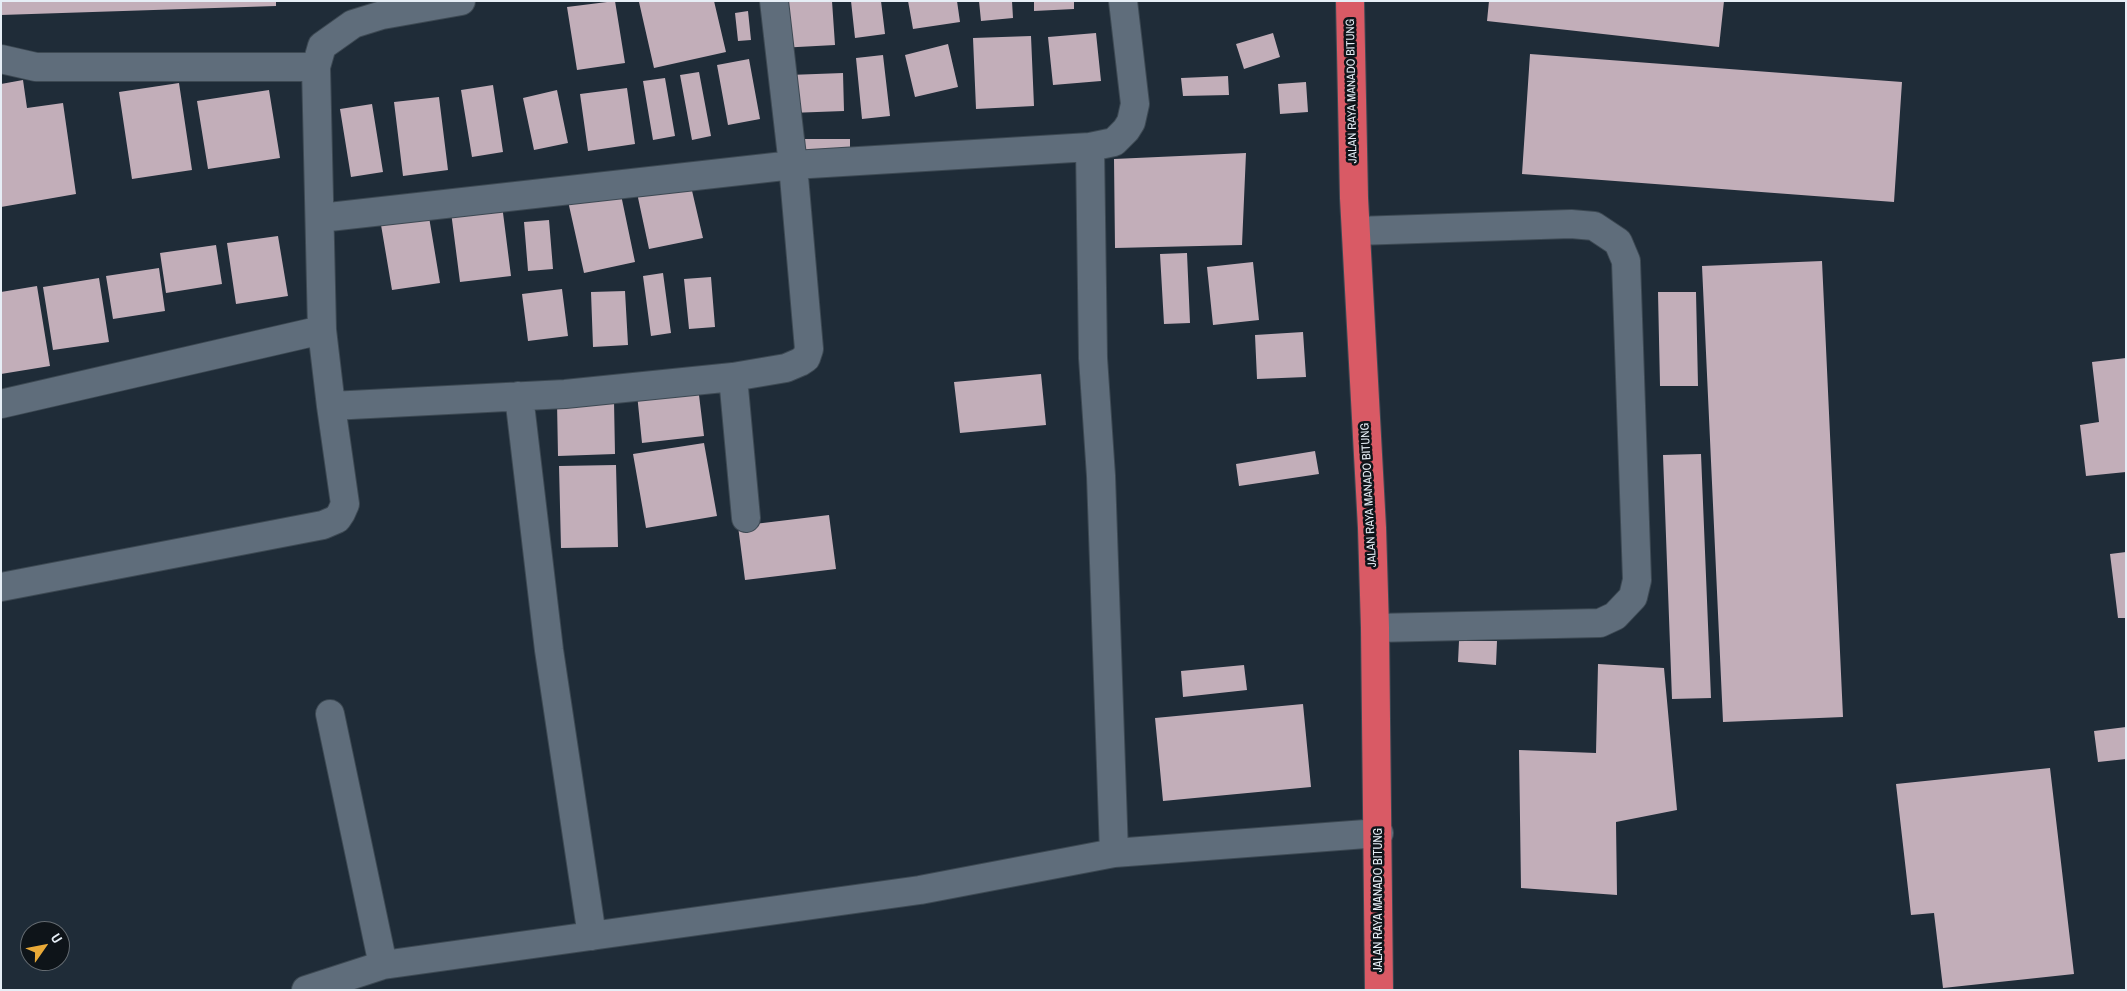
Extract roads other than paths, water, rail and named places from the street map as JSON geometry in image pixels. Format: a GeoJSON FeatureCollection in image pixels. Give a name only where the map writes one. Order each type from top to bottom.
{"type":"FeatureCollection","features":[{"type":"Feature","properties":{"kind":"highway","name":"JALAN RAYA MANADO BITUNG"},"geometry":{"type":"LineString","coordinates":[[1350,1],[1356,231],[1372,528],[1375,628],[1379,833],[1379,990]]}},
{"type":"Feature","properties":{"kind":"street"},"geometry":{"type":"LineString","coordinates":[[1,587],[323,525],[337,519],[342,513],[345,504],[322,330],[316,67],[322,46],[353,24],[382,15],[461,1]]}},
{"type":"Feature","properties":{"kind":"street"},"geometry":{"type":"LineString","coordinates":[[331,406],[565,394],[733,377],[795,366],[806,358],[809,349],[793,165],[774,1]]}},
{"type":"Feature","properties":{"kind":"street"},"geometry":{"type":"LineString","coordinates":[[320,218],[793,165],[1090,147],[1114,142],[1131,122],[1135,104],[1122,1]]}},
{"type":"Feature","properties":{"kind":"street"},"geometry":{"type":"LineString","coordinates":[[1,59],[36,67],[74,68],[316,67]]}},
{"type":"Feature","properties":{"kind":"street"},"geometry":{"type":"LineString","coordinates":[[1090,147],[1093,358],[1101,476],[1114,853]]}},
{"type":"Feature","properties":{"kind":"street"},"geometry":{"type":"LineString","coordinates":[[1356,231],[1571,224],[1594,226],[1618,242],[1626,261],[1637,580],[1633,597],[1615,616],[1600,623],[1375,628]]}},
{"type":"Feature","properties":{"kind":"street"},"geometry":{"type":"LineString","coordinates":[[1,404],[322,330]]}},
{"type":"Feature","properties":{"kind":"street"},"geometry":{"type":"LineString","coordinates":[[733,377],[746,518]]}},
{"type":"Feature","properties":{"kind":"street"},"geometry":{"type":"LineString","coordinates":[[519,396],[549,650],[592,936]]}},
{"type":"Feature","properties":{"kind":"street"},"geometry":{"type":"LineString","coordinates":[[330,714],[384,965]]}},
{"type":"Feature","properties":{"kind":"street"},"geometry":{"type":"LineString","coordinates":[[306,990],[384,965],[920,890],[1114,853],[1379,833]]}}]}
